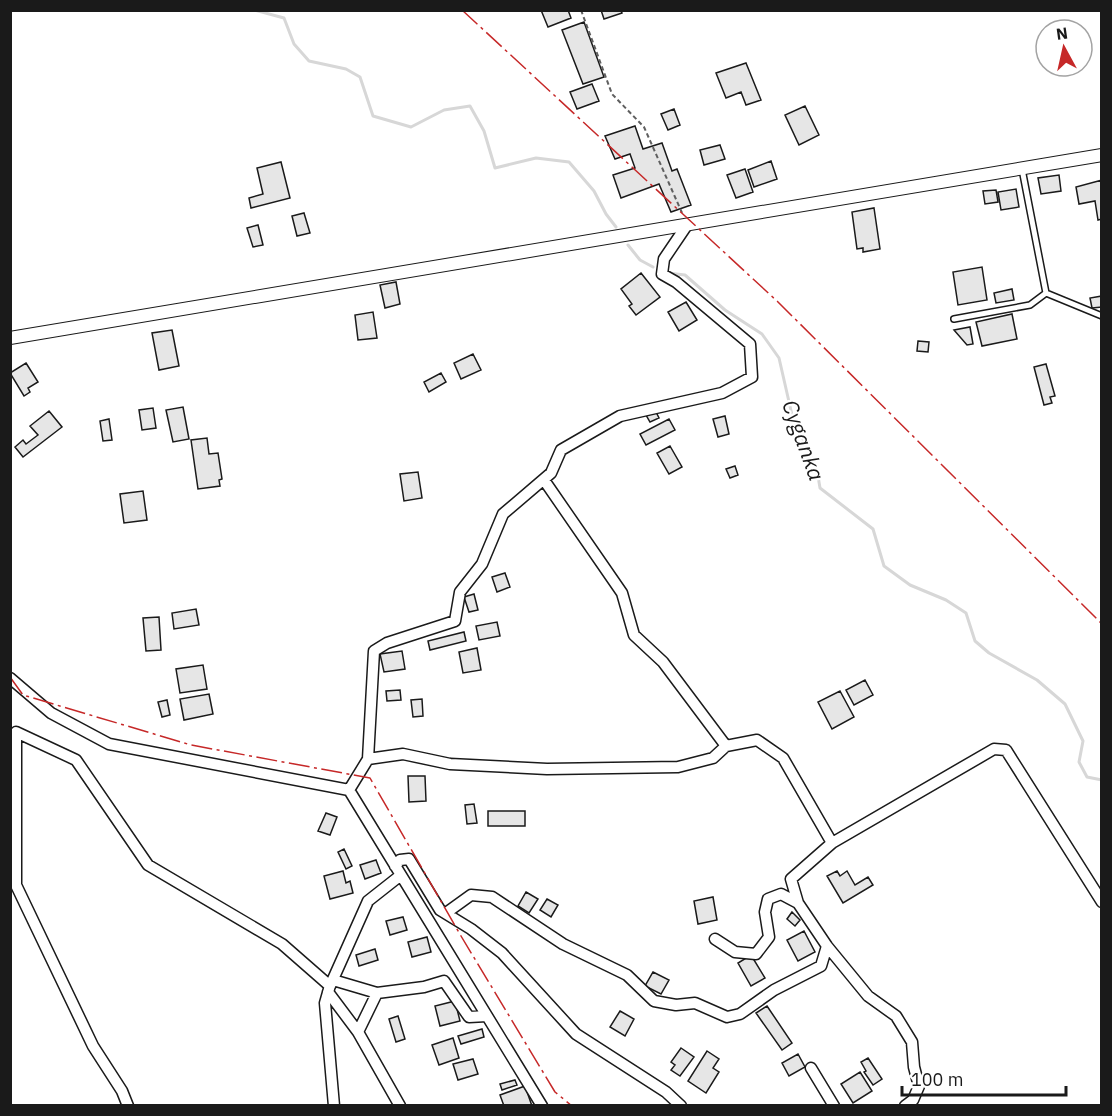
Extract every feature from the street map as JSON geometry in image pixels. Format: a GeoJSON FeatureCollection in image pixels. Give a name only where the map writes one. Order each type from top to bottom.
{"type":"FeatureCollection","features":[{"type":"Feature","properties":{"kind":"street"},"geometry":{"type":"LineString","coordinates":[[10,338],[1101,155]]}},
{"type":"Feature","properties":{"kind":"street"},"geometry":{"type":"LineString","coordinates":[[349,790],[368,759],[374,651],[387,643],[455,621],[460,592],[482,564],[503,514],[551,473],[561,450],[620,416],[722,393],[752,377],[750,344],[676,282],[662,274],[664,259],[687,225]]}},
{"type":"Feature","properties":{"kind":"street"},"geometry":{"type":"LineString","coordinates":[[544,480],[622,593],[634,635],[663,662],[726,746]]}},
{"type":"Feature","properties":{"kind":"street"},"geometry":{"type":"LineString","coordinates":[[10,678],[51,713],[109,744],[349,790],[542,1106]]}},
{"type":"Feature","properties":{"kind":"street"},"geometry":{"type":"LineString","coordinates":[[128,1106],[122,1091],[93,1046],[16,885],[16,732],[76,760],[148,865],[282,944],[330,986],[400,1106]]}},
{"type":"Feature","properties":{"kind":"street"},"geometry":{"type":"LineString","coordinates":[[368,759],[403,754],[450,764],[546,769],[678,767],[713,758],[726,746],[757,740],[783,758],[832,843]]}},
{"type":"Feature","properties":{"kind":"street"},"geometry":{"type":"LineString","coordinates":[[905,1106],[913,1100],[919,1086],[914,1067],[912,1042],[896,1016],[868,996],[827,946],[798,903],[791,879],[832,843],[994,750],[1006,750],[1101,902]]}},
{"type":"Feature","properties":{"kind":"street"},"geometry":{"type":"LineString","coordinates":[[334,1106],[325,1003],[330,986],[368,901],[398,870],[400,860],[409,859],[440,910],[471,929],[502,953],[576,1034],[666,1092],[681,1106]]}},
{"type":"Feature","properties":{"kind":"street"},"geometry":{"type":"LineString","coordinates":[[715,939],[735,952],[756,954],[769,937],[765,912],[768,899],[781,894],[798,903]]}},
{"type":"Feature","properties":{"kind":"street"},"geometry":{"type":"LineString","coordinates":[[446,913],[471,895],[492,897],[563,944],[627,975],[654,1001],[676,1005],[695,1003],[727,1017],[740,1014],[774,990],[821,966],[827,946]]}},
{"type":"Feature","properties":{"kind":"street"},"geometry":{"type":"LineString","coordinates":[[330,986],[377,993],[424,987],[444,981],[469,1017],[487,1016]]}},
{"type":"Feature","properties":{"kind":"street"},"geometry":{"type":"LineString","coordinates":[[358,1032],[377,993]]}},
{"type":"Feature","properties":{"kind":"street"},"geometry":{"type":"LineString","coordinates":[[811,1068],[834,1106]]}},
{"type":"Feature","properties":{"kind":"lane"},"geometry":{"type":"LineString","coordinates":[[1022,169],[1046,293]]}},
{"type":"Feature","properties":{"kind":"lane"},"geometry":{"type":"LineString","coordinates":[[1046,293],[1101,316]]}},
{"type":"Feature","properties":{"kind":"lane"},"geometry":{"type":"LineString","coordinates":[[954,319],[1030,305],[1046,293]]}},
{"type":"Feature","properties":{"kind":"path"},"geometry":{"type":"LineString","coordinates":[[581,10],[612,94],[644,127],[687,225]]}},
{"type":"Feature","properties":{"kind":"building"},"geometry":{"type":"Polygon","coordinates":[[[541,10],[568,10],[571,18],[548,27],[541,10]]]}},
{"type":"Feature","properties":{"kind":"building"},"geometry":{"type":"Polygon","coordinates":[[[601,10],[621,10],[622,13],[604,19],[601,10]]]}},
{"type":"Feature","properties":{"kind":"building"},"geometry":{"type":"Polygon","coordinates":[[[584,22],[604,77],[583,84],[562,30],[584,22]]]}},
{"type":"Feature","properties":{"kind":"building"},"geometry":{"type":"Polygon","coordinates":[[[746,63],[761,100],[746,105],[741,92],[726,98],[716,73],[746,63]]]}},
{"type":"Feature","properties":{"kind":"building"},"geometry":{"type":"Polygon","coordinates":[[[592,84],[599,101],[577,109],[570,92],[592,84]]]}},
{"type":"Feature","properties":{"kind":"building"},"geometry":{"type":"Polygon","coordinates":[[[805,106],[819,135],[799,145],[785,115],[805,106]]]}},
{"type":"Feature","properties":{"kind":"building"},"geometry":{"type":"Polygon","coordinates":[[[674,109],[680,125],[668,130],[661,114],[674,109]]]}},
{"type":"Feature","properties":{"kind":"building"},"geometry":{"type":"Polygon","coordinates":[[[635,126],[643,149],[662,143],[672,171],[677,169],[691,205],[671,212],[659,184],[621,198],[613,175],[635,168],[630,154],[615,159],[605,136],[635,126]]]}},
{"type":"Feature","properties":{"kind":"building"},"geometry":{"type":"Polygon","coordinates":[[[720,145],[725,159],[704,165],[700,150],[720,145]]]}},
{"type":"Feature","properties":{"kind":"building"},"geometry":{"type":"Polygon","coordinates":[[[771,161],[777,179],[754,187],[748,170],[771,161]]]}},
{"type":"Feature","properties":{"kind":"building"},"geometry":{"type":"Polygon","coordinates":[[[281,162],[290,198],[251,208],[249,198],[263,194],[257,168],[281,162]]]}},
{"type":"Feature","properties":{"kind":"building"},"geometry":{"type":"Polygon","coordinates":[[[745,169],[753,192],[736,198],[727,175],[745,169]]]}},
{"type":"Feature","properties":{"kind":"building"},"geometry":{"type":"Polygon","coordinates":[[[1059,175],[1061,191],[1041,194],[1038,178],[1059,175]]]}},
{"type":"Feature","properties":{"kind":"building"},"geometry":{"type":"Polygon","coordinates":[[[1102,180],[1102,219],[1098,220],[1095,201],[1079,204],[1076,187],[1102,180]]]}},
{"type":"Feature","properties":{"kind":"building"},"geometry":{"type":"Polygon","coordinates":[[[1016,189],[1019,207],[1001,210],[998,192],[1016,189]]]}},
{"type":"Feature","properties":{"kind":"building"},"geometry":{"type":"Polygon","coordinates":[[[996,190],[998,202],[985,204],[983,191],[996,190]]]}},
{"type":"Feature","properties":{"kind":"building"},"geometry":{"type":"Polygon","coordinates":[[[874,208],[880,249],[863,252],[863,248],[857,249],[852,212],[874,208]]]}},
{"type":"Feature","properties":{"kind":"building"},"geometry":{"type":"Polygon","coordinates":[[[304,213],[310,233],[297,236],[292,216],[304,213]]]}},
{"type":"Feature","properties":{"kind":"building"},"geometry":{"type":"Polygon","coordinates":[[[258,225],[263,245],[253,247],[247,228],[258,225]]]}},
{"type":"Feature","properties":{"kind":"building"},"geometry":{"type":"Polygon","coordinates":[[[982,267],[987,300],[958,305],[953,272],[982,267]]]}},
{"type":"Feature","properties":{"kind":"building"},"geometry":{"type":"Polygon","coordinates":[[[641,273],[660,297],[636,315],[629,306],[632,304],[621,289],[641,273]]]}},
{"type":"Feature","properties":{"kind":"building"},"geometry":{"type":"Polygon","coordinates":[[[396,282],[400,304],[385,308],[380,285],[396,282]]]}},
{"type":"Feature","properties":{"kind":"building"},"geometry":{"type":"Polygon","coordinates":[[[1012,289],[1014,300],[996,303],[994,293],[1012,289]]]}},
{"type":"Feature","properties":{"kind":"building"},"geometry":{"type":"Polygon","coordinates":[[[1102,296],[1102,307],[1092,308],[1090,298],[1102,296]]]}},
{"type":"Feature","properties":{"kind":"building"},"geometry":{"type":"Polygon","coordinates":[[[686,302],[697,320],[679,331],[668,312],[686,302]]]}},
{"type":"Feature","properties":{"kind":"building"},"geometry":{"type":"Polygon","coordinates":[[[373,312],[377,338],[358,340],[355,315],[373,312]]]}},
{"type":"Feature","properties":{"kind":"building"},"geometry":{"type":"Polygon","coordinates":[[[1012,314],[1017,339],[982,346],[976,322],[1012,314]]]}},
{"type":"Feature","properties":{"kind":"building"},"geometry":{"type":"Polygon","coordinates":[[[970,327],[973,344],[967,345],[954,330],[970,327]]]}},
{"type":"Feature","properties":{"kind":"building"},"geometry":{"type":"Polygon","coordinates":[[[172,330],[179,366],[159,370],[152,333],[172,330]]]}},
{"type":"Feature","properties":{"kind":"building"},"geometry":{"type":"Polygon","coordinates":[[[918,341],[929,342],[928,352],[917,351],[918,341]]]}},
{"type":"Feature","properties":{"kind":"building"},"geometry":{"type":"Polygon","coordinates":[[[473,354],[481,370],[461,379],[454,363],[473,354]]]}},
{"type":"Feature","properties":{"kind":"building"},"geometry":{"type":"Polygon","coordinates":[[[26,363],[38,382],[28,388],[30,392],[24,396],[10,373],[26,363]]]}},
{"type":"Feature","properties":{"kind":"building"},"geometry":{"type":"Polygon","coordinates":[[[1046,364],[1055,396],[1050,397],[1052,403],[1044,405],[1034,367],[1046,364]]]}},
{"type":"Feature","properties":{"kind":"building"},"geometry":{"type":"Polygon","coordinates":[[[441,373],[446,382],[429,392],[424,382],[441,373]]]}},
{"type":"Feature","properties":{"kind":"building"},"geometry":{"type":"Polygon","coordinates":[[[183,407],[189,439],[173,442],[166,410],[183,407]]]}},
{"type":"Feature","properties":{"kind":"building"},"geometry":{"type":"Polygon","coordinates":[[[153,408],[156,428],[142,430],[139,410],[153,408]]]}},
{"type":"Feature","properties":{"kind":"building"},"geometry":{"type":"Polygon","coordinates":[[[655,410],[659,418],[650,422],[646,415],[655,410]]]}},
{"type":"Feature","properties":{"kind":"building"},"geometry":{"type":"Polygon","coordinates":[[[49,411],[62,427],[23,457],[15,447],[23,440],[26,444],[38,435],[30,426],[49,411]]]}},
{"type":"Feature","properties":{"kind":"building"},"geometry":{"type":"Polygon","coordinates":[[[725,416],[729,434],[718,437],[713,419],[725,416]]]}},
{"type":"Feature","properties":{"kind":"building"},"geometry":{"type":"Polygon","coordinates":[[[109,419],[112,440],[103,441],[100,421],[109,419]]]}},
{"type":"Feature","properties":{"kind":"building"},"geometry":{"type":"Polygon","coordinates":[[[669,419],[675,430],[646,445],[640,434],[669,419]]]}},
{"type":"Feature","properties":{"kind":"building"},"geometry":{"type":"Polygon","coordinates":[[[207,438],[209,454],[218,453],[222,479],[219,480],[220,486],[198,489],[191,440],[207,438]]]}},
{"type":"Feature","properties":{"kind":"building"},"geometry":{"type":"Polygon","coordinates":[[[670,446],[682,467],[669,474],[657,453],[670,446]]]}},
{"type":"Feature","properties":{"kind":"building"},"geometry":{"type":"Polygon","coordinates":[[[735,466],[738,475],[730,478],[726,469],[735,466]]]}},
{"type":"Feature","properties":{"kind":"building"},"geometry":{"type":"Polygon","coordinates":[[[418,472],[422,498],[404,501],[400,474],[418,472]]]}},
{"type":"Feature","properties":{"kind":"building"},"geometry":{"type":"Polygon","coordinates":[[[143,491],[147,520],[124,523],[120,494],[143,491]]]}},
{"type":"Feature","properties":{"kind":"building"},"geometry":{"type":"Polygon","coordinates":[[[505,573],[510,587],[497,592],[492,577],[505,573]]]}},
{"type":"Feature","properties":{"kind":"building"},"geometry":{"type":"Polygon","coordinates":[[[474,594],[478,610],[469,612],[464,597],[474,594]]]}},
{"type":"Feature","properties":{"kind":"building"},"geometry":{"type":"Polygon","coordinates":[[[196,609],[199,625],[174,629],[172,613],[196,609]]]}},
{"type":"Feature","properties":{"kind":"building"},"geometry":{"type":"Polygon","coordinates":[[[159,617],[161,650],[146,651],[143,618],[159,617]]]}},
{"type":"Feature","properties":{"kind":"building"},"geometry":{"type":"Polygon","coordinates":[[[497,622],[500,636],[479,640],[476,626],[497,622]]]}},
{"type":"Feature","properties":{"kind":"building"},"geometry":{"type":"Polygon","coordinates":[[[464,632],[466,641],[430,650],[428,641],[464,632]]]}},
{"type":"Feature","properties":{"kind":"building"},"geometry":{"type":"Polygon","coordinates":[[[477,648],[481,670],[463,673],[459,652],[477,648]]]}},
{"type":"Feature","properties":{"kind":"building"},"geometry":{"type":"Polygon","coordinates":[[[402,651],[405,669],[384,672],[380,654],[402,651]]]}},
{"type":"Feature","properties":{"kind":"building"},"geometry":{"type":"Polygon","coordinates":[[[203,665],[207,689],[180,693],[176,669],[203,665]]]}},
{"type":"Feature","properties":{"kind":"building"},"geometry":{"type":"Polygon","coordinates":[[[865,680],[873,695],[854,705],[846,690],[865,680]]]}},
{"type":"Feature","properties":{"kind":"building"},"geometry":{"type":"Polygon","coordinates":[[[400,690],[401,700],[387,701],[386,691],[400,690]]]}},
{"type":"Feature","properties":{"kind":"building"},"geometry":{"type":"Polygon","coordinates":[[[840,691],[854,717],[832,729],[818,702],[840,691]]]}},
{"type":"Feature","properties":{"kind":"building"},"geometry":{"type":"Polygon","coordinates":[[[209,694],[213,714],[184,720],[180,699],[209,694]]]}},
{"type":"Feature","properties":{"kind":"building"},"geometry":{"type":"Polygon","coordinates":[[[422,699],[423,716],[413,717],[411,700],[422,699]]]}},
{"type":"Feature","properties":{"kind":"building"},"geometry":{"type":"Polygon","coordinates":[[[167,700],[170,715],[162,717],[158,702],[167,700]]]}},
{"type":"Feature","properties":{"kind":"building"},"geometry":{"type":"Polygon","coordinates":[[[408,776],[425,776],[426,801],[409,802],[408,776]]]}},
{"type":"Feature","properties":{"kind":"building"},"geometry":{"type":"Polygon","coordinates":[[[474,804],[477,823],[467,824],[465,805],[474,804]]]}},
{"type":"Feature","properties":{"kind":"building"},"geometry":{"type":"Polygon","coordinates":[[[488,811],[525,811],[525,826],[488,826],[488,811]]]}},
{"type":"Feature","properties":{"kind":"building"},"geometry":{"type":"Polygon","coordinates":[[[326,813],[337,817],[330,835],[318,831],[326,813]]]}},
{"type":"Feature","properties":{"kind":"building"},"geometry":{"type":"Polygon","coordinates":[[[344,849],[352,866],[346,869],[338,852],[344,849]]]}},
{"type":"Feature","properties":{"kind":"building"},"geometry":{"type":"Polygon","coordinates":[[[376,860],[381,873],[365,879],[360,865],[376,860]]]}},
{"type":"Feature","properties":{"kind":"building"},"geometry":{"type":"Polygon","coordinates":[[[343,871],[346,883],[350,881],[353,893],[330,899],[324,876],[343,871]]]}},
{"type":"Feature","properties":{"kind":"building"},"geometry":{"type":"Polygon","coordinates":[[[837,871],[840,876],[847,871],[855,885],[868,877],[873,885],[843,903],[827,876],[837,871]]]}},
{"type":"Feature","properties":{"kind":"building"},"geometry":{"type":"Polygon","coordinates":[[[526,892],[538,899],[529,913],[518,906],[526,892]]]}},
{"type":"Feature","properties":{"kind":"building"},"geometry":{"type":"Polygon","coordinates":[[[713,897],[717,920],[698,924],[694,901],[713,897]]]}},
{"type":"Feature","properties":{"kind":"building"},"geometry":{"type":"Polygon","coordinates":[[[547,899],[558,905],[551,917],[540,910],[547,899]]]}},
{"type":"Feature","properties":{"kind":"building"},"geometry":{"type":"Polygon","coordinates":[[[792,912],[800,920],[795,926],[787,919],[792,912]]]}},
{"type":"Feature","properties":{"kind":"building"},"geometry":{"type":"Polygon","coordinates":[[[403,917],[407,930],[390,935],[386,921],[403,917]]]}},
{"type":"Feature","properties":{"kind":"building"},"geometry":{"type":"Polygon","coordinates":[[[804,931],[815,952],[798,961],[787,940],[804,931]]]}},
{"type":"Feature","properties":{"kind":"building"},"geometry":{"type":"Polygon","coordinates":[[[427,937],[431,952],[412,957],[408,942],[427,937]]]}},
{"type":"Feature","properties":{"kind":"building"},"geometry":{"type":"Polygon","coordinates":[[[375,949],[378,960],[359,966],[356,955],[375,949]]]}},
{"type":"Feature","properties":{"kind":"building"},"geometry":{"type":"Polygon","coordinates":[[[751,955],[765,978],[751,986],[738,963],[751,955]]]}},
{"type":"Feature","properties":{"kind":"building"},"geometry":{"type":"Polygon","coordinates":[[[653,972],[669,980],[661,994],[645,986],[653,972]]]}},
{"type":"Feature","properties":{"kind":"building"},"geometry":{"type":"Polygon","coordinates":[[[455,1001],[460,1021],[440,1026],[435,1006],[455,1001]]]}},
{"type":"Feature","properties":{"kind":"building"},"geometry":{"type":"Polygon","coordinates":[[[767,1006],[792,1043],[782,1050],[756,1013],[767,1006]]]}},
{"type":"Feature","properties":{"kind":"building"},"geometry":{"type":"Polygon","coordinates":[[[620,1011],[634,1019],[625,1036],[610,1027],[620,1011]]]}},
{"type":"Feature","properties":{"kind":"building"},"geometry":{"type":"Polygon","coordinates":[[[398,1016],[405,1039],[396,1042],[389,1019],[398,1016]]]}},
{"type":"Feature","properties":{"kind":"building"},"geometry":{"type":"Polygon","coordinates":[[[482,1029],[484,1037],[461,1044],[458,1036],[482,1029]]]}},
{"type":"Feature","properties":{"kind":"building"},"geometry":{"type":"Polygon","coordinates":[[[453,1038],[459,1058],[439,1065],[432,1045],[453,1038]]]}},
{"type":"Feature","properties":{"kind":"building"},"geometry":{"type":"Polygon","coordinates":[[[681,1048],[694,1057],[680,1076],[671,1070],[675,1065],[671,1062],[681,1048]]]}},
{"type":"Feature","properties":{"kind":"building"},"geometry":{"type":"Polygon","coordinates":[[[707,1051],[719,1059],[713,1068],[719,1072],[706,1093],[688,1081],[707,1051]]]}},
{"type":"Feature","properties":{"kind":"building"},"geometry":{"type":"Polygon","coordinates":[[[798,1054],[805,1067],[789,1076],[782,1063],[798,1054]]]}},
{"type":"Feature","properties":{"kind":"building"},"geometry":{"type":"Polygon","coordinates":[[[868,1058],[882,1079],[873,1085],[864,1072],[866,1071],[861,1062],[868,1058]]]}},
{"type":"Feature","properties":{"kind":"building"},"geometry":{"type":"Polygon","coordinates":[[[473,1059],[478,1074],[458,1080],[453,1064],[473,1059]]]}},
{"type":"Feature","properties":{"kind":"building"},"geometry":{"type":"Polygon","coordinates":[[[860,1072],[872,1091],[853,1103],[841,1084],[860,1072]]]}},
{"type":"Feature","properties":{"kind":"building"},"geometry":{"type":"Polygon","coordinates":[[[515,1080],[517,1085],[502,1090],[500,1084],[515,1080]]]}},
{"type":"Feature","properties":{"kind":"building"},"geometry":{"type":"Polygon","coordinates":[[[525,1086],[532,1106],[504,1106],[500,1095],[525,1086]]]}},
{"type":"Feature","properties":{"kind":"waterway","name":"Cyganka"},"geometry":{"type":"LineString","coordinates":[[254,10],[284,18],[294,44],[309,61],[346,69],[360,77],[373,116],[411,127],[444,110],[470,106],[484,131],[495,168],[536,158],[569,162],[594,191],[616,227]]}},
{"type":"Feature","properties":{"kind":"waterway","name":"Cyganka"},"geometry":{"type":"LineString","coordinates":[[628,245],[640,260],[653,267]]}},
{"type":"Feature","properties":{"kind":"waterway","name":"Cyganka"},"geometry":{"type":"LineString","coordinates":[[668,273],[685,275],[725,310],[762,334],[779,358],[792,415],[817,470],[820,488],[873,529],[884,566],[910,585],[946,600],[966,613],[975,641],[989,653],[1037,680],[1065,704],[1083,741],[1079,762],[1087,777],[1102,780]]}},
{"type":"Feature","properties":{"kind":"power"},"geometry":{"type":"LineString","coordinates":[[462,10],[778,302],[1102,624]]}},
{"type":"Feature","properties":{"kind":"power"},"geometry":{"type":"LineString","coordinates":[[10,677],[23,695],[191,745],[370,778],[555,1092],[572,1106]]}}]}
